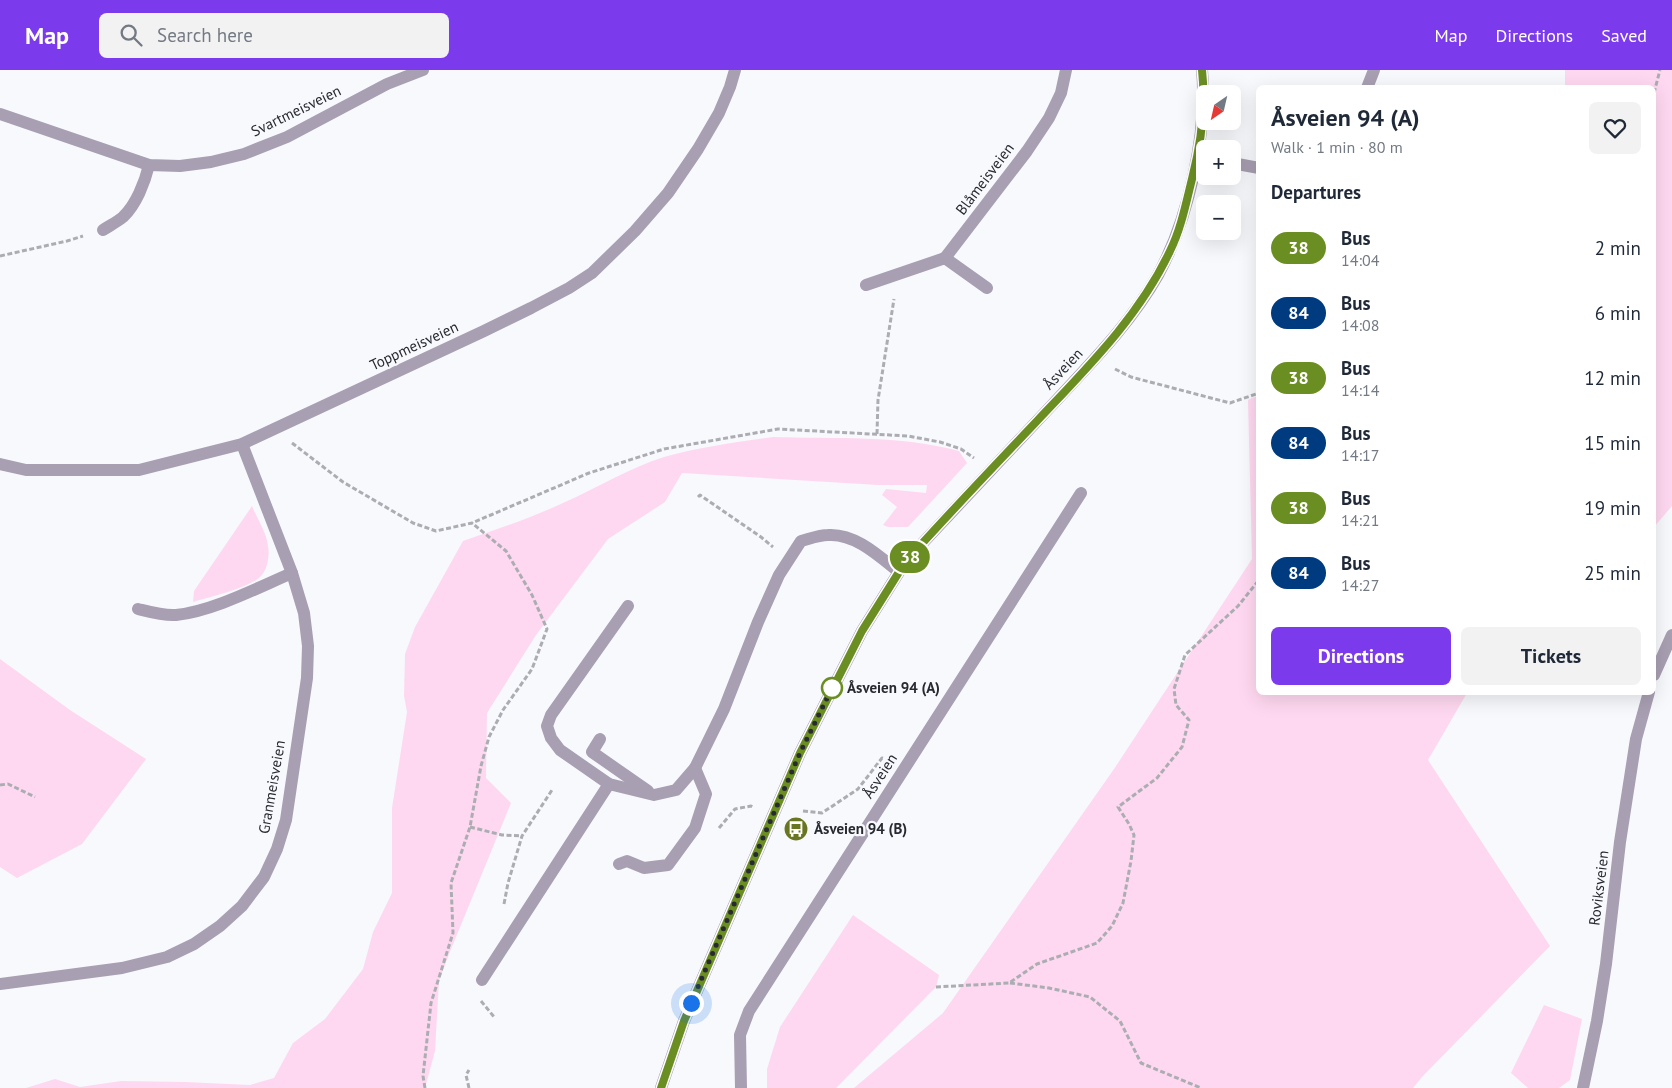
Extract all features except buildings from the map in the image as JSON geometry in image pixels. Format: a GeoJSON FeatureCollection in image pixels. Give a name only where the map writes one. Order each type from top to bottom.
{"type":"FeatureCollection","features":[{"type":"Feature","properties":{"kind":"street","name":"Svartmeisveien"},"geometry":{"type":"LineString","coordinates":[[0,114],[149,165],[180,166],[211,162],[244,154],[287,136],[387,84],[423,70]]}},
{"type":"Feature","properties":{"kind":"street","name":"Toppmeisveien"},"geometry":{"type":"LineString","coordinates":[[0,464],[26,470],[139,470],[242,444],[492,328],[569,288],[592,273],[635,231],[668,194],[719,113],[735,70]]}},
{"type":"Feature","properties":{"kind":"street","name":"Blåmeisveien"},"geometry":{"type":"LineString","coordinates":[[945,258],[1027,151],[1049,118],[1061,93],[1066,70]]}},
{"type":"Feature","properties":{"kind":"street","name":"Åsveien"},"geometry":{"type":"LineString","coordinates":[[1202,70],[1202,140]]}},
{"type":"Feature","properties":{"kind":"street"},"geometry":{"type":"LineString","coordinates":[[1368,85],[1374,70]]}},
{"type":"Feature","properties":{"kind":"street"},"geometry":{"type":"LineString","coordinates":[[103,230],[122,217],[133,204],[147,175],[149,165]]}},
{"type":"Feature","properties":{"kind":"street"},"geometry":{"type":"LineString","coordinates":[[1241,165],[1256,167]]}},
{"type":"Feature","properties":{"kind":"street","name":"Åsveien"},"geometry":{"type":"LineString","coordinates":[[661,1088],[684,1021],[800,753],[862,631],[899,572],[918,548],[1090,364],[1140,304],[1158,276],[1171,250],[1196,173]]}},
{"type":"Feature","properties":{"kind":"street"},"geometry":{"type":"LineString","coordinates":[[866,285],[945,258],[987,288]]}},
{"type":"Feature","properties":{"kind":"street","name":"Granmeisveien"},"geometry":{"type":"LineString","coordinates":[[0,984],[122,968],[167,957],[194,944],[220,926],[242,906],[264,877],[277,849],[286,820],[307,678],[308,646],[304,613],[292,573],[242,444]]}},
{"type":"Feature","properties":{"kind":"street","name":"Åsveien"},"geometry":{"type":"LineString","coordinates":[[741,1088],[740,1035],[749,1011],[1081,493]]}},
{"type":"Feature","properties":{"kind":"street"},"geometry":{"type":"LineString","coordinates":[[628,606],[551,715],[547,726],[551,738],[560,750],[610,784],[654,795],[676,790],[695,768],[724,709],[758,622],[779,575],[801,542],[828,535],[850,538],[884,559],[899,572]]}},
{"type":"Feature","properties":{"kind":"street"},"geometry":{"type":"LineString","coordinates":[[138,609],[176,615],[207,608],[250,592],[292,573]]}},
{"type":"Feature","properties":{"kind":"street"},"geometry":{"type":"LineString","coordinates":[[1656,671],[1672,635]]}},
{"type":"Feature","properties":{"kind":"street","name":"Roviksveien"},"geometry":{"type":"LineString","coordinates":[[1583,1088],[1597,1021],[1606,964],[1620,842],[1636,739],[1648,695]]}},
{"type":"Feature","properties":{"kind":"street"},"geometry":{"type":"LineString","coordinates":[[600,740],[592,752],[654,795]]}},
{"type":"Feature","properties":{"kind":"street"},"geometry":{"type":"LineString","coordinates":[[619,864],[627,861],[644,868],[668,864],[695,828],[706,794],[695,768]]}},
{"type":"Feature","properties":{"kind":"street"},"geometry":{"type":"LineString","coordinates":[[482,980],[610,784]]}},
{"type":"Feature","properties":{"kind":"path"},"geometry":{"type":"LineString","coordinates":[[1656,85],[1660,70]]}},
{"type":"Feature","properties":{"kind":"path"},"geometry":{"type":"LineString","coordinates":[[0,256],[67,241],[103,230]]}},
{"type":"Feature","properties":{"kind":"path"},"geometry":{"type":"LineString","coordinates":[[876,434],[878,400],[895,288],[902,274]]}},
{"type":"Feature","properties":{"kind":"path"},"geometry":{"type":"LineString","coordinates":[[1112,367],[1131,377],[1230,404],[1256,394]]}},
{"type":"Feature","properties":{"kind":"path"},"geometry":{"type":"LineString","coordinates":[[275,430],[343,482],[413,523],[436,531],[472,523],[589,473],[664,449],[778,429],[908,436],[940,442],[961,449],[976,460]]}},
{"type":"Feature","properties":{"kind":"path"},"geometry":{"type":"LineString","coordinates":[[698,497],[700,495],[720,508],[775,549]]}},
{"type":"Feature","properties":{"kind":"path"},"geometry":{"type":"LineString","coordinates":[[425,1088],[423,1076],[432,1003],[453,933],[452,883],[470,827],[481,766],[489,736],[503,710],[532,668],[547,629],[532,595],[506,551],[472,523]]}},
{"type":"Feature","properties":{"kind":"path"},"geometry":{"type":"LineString","coordinates":[[1009,983],[1037,964],[1097,942],[1112,926],[1123,903],[1132,861],[1134,835],[1118,807],[1157,778],[1182,747],[1189,720],[1176,705],[1174,689],[1185,655],[1238,606],[1256,584]]}},
{"type":"Feature","properties":{"kind":"path"},"geometry":{"type":"LineString","coordinates":[[803,811],[822,813],[858,789],[882,758]]}},
{"type":"Feature","properties":{"kind":"path"},"geometry":{"type":"LineString","coordinates":[[0,786],[8,784],[36,797]]}},
{"type":"Feature","properties":{"kind":"path"},"geometry":{"type":"LineString","coordinates":[[503,907],[522,836],[552,790]]}},
{"type":"Feature","properties":{"kind":"path"},"geometry":{"type":"LineString","coordinates":[[713,829],[718,829],[735,809],[750,806]]}},
{"type":"Feature","properties":{"kind":"path"},"geometry":{"type":"LineString","coordinates":[[470,827],[502,835],[522,836]]}},
{"type":"Feature","properties":{"kind":"path"},"geometry":{"type":"LineString","coordinates":[[936,987],[1009,983],[1050,988],[1090,997],[1120,1021],[1141,1063],[1201,1088]]}},
{"type":"Feature","properties":{"kind":"path"},"geometry":{"type":"LineString","coordinates":[[468,1088],[466,1075],[469,1070]]}},
{"type":"Feature","properties":{"kind":"shaded area"},"geometry":{"type":"Polygon","coordinates":[[[1565,70],[1672,70],[1672,506],[1656,525],[1656,85],[1565,85],[1565,70]]]}},
{"type":"Feature","properties":{"kind":"shaded area"},"geometry":{"type":"Polygon","coordinates":[[[1256,396],[1256,695],[1466,695],[1428,760],[1550,946],[1413,1088],[854,1088],[943,1013],[1114,769],[1252,559],[1248,400],[1256,396]]]}},
{"type":"Feature","properties":{"kind":"shaded area"},"geometry":{"type":"Polygon","coordinates":[[[773,437],[914,442],[959,451],[967,463],[908,527],[888,527],[883,525],[897,507],[882,495],[886,489],[926,493],[927,485],[878,485],[682,473],[665,502],[608,539],[536,635],[487,713],[486,778],[511,803],[439,981],[435,1051],[425,1088],[26,1088],[55,1079],[80,1087],[121,1081],[250,1085],[274,1078],[293,1043],[325,1019],[363,969],[373,932],[392,893],[392,808],[407,712],[404,696],[405,654],[415,627],[463,541],[539,514],[613,478],[664,457],[773,437]]]}},
{"type":"Feature","properties":{"kind":"shaded area"},"geometry":{"type":"Polygon","coordinates":[[[252,506],[264,531],[269,550],[264,572],[259,578],[245,586],[193,602],[194,591],[252,506]]]}},
{"type":"Feature","properties":{"kind":"shaded area"},"geometry":{"type":"Polygon","coordinates":[[[0,659],[70,710],[146,759],[82,844],[17,878],[0,867],[0,659]]]}},
{"type":"Feature","properties":{"kind":"shaded area"},"geometry":{"type":"Polygon","coordinates":[[[853,915],[939,975],[936,987],[836,1088],[767,1088],[767,1069],[780,1027],[853,915]]]}},
{"type":"Feature","properties":{"kind":"shaded area"},"geometry":{"type":"Polygon","coordinates":[[[1544,1005],[1582,1019],[1570,1080],[1559,1088],[1528,1088],[1511,1073],[1544,1005]]]}},
{"type":"Feature","properties":{"kind":"bus line","name":"38"},"geometry":{"type":"LineString","coordinates":[[661,1088],[684,1021],[800,753],[862,631],[899,572],[918,548],[1090,364],[1140,304],[1158,276],[1171,250],[1181,222],[1198,156],[1203,116],[1202,70]]}},
{"type":"Feature","properties":{"kind":"place","name":"Åsveien 94 (A)"},"geometry":{"type":"Point","coordinates":[832,688]}},
{"type":"Feature","properties":{"kind":"place","name":"Åsveien 94 (B)"},"geometry":{"type":"Point","coordinates":[796,829]}},
{"type":"Feature","properties":{"kind":"route"},"geometry":{"type":"LineString","coordinates":[[691,1003],[800,753],[832,688]]}}]}
